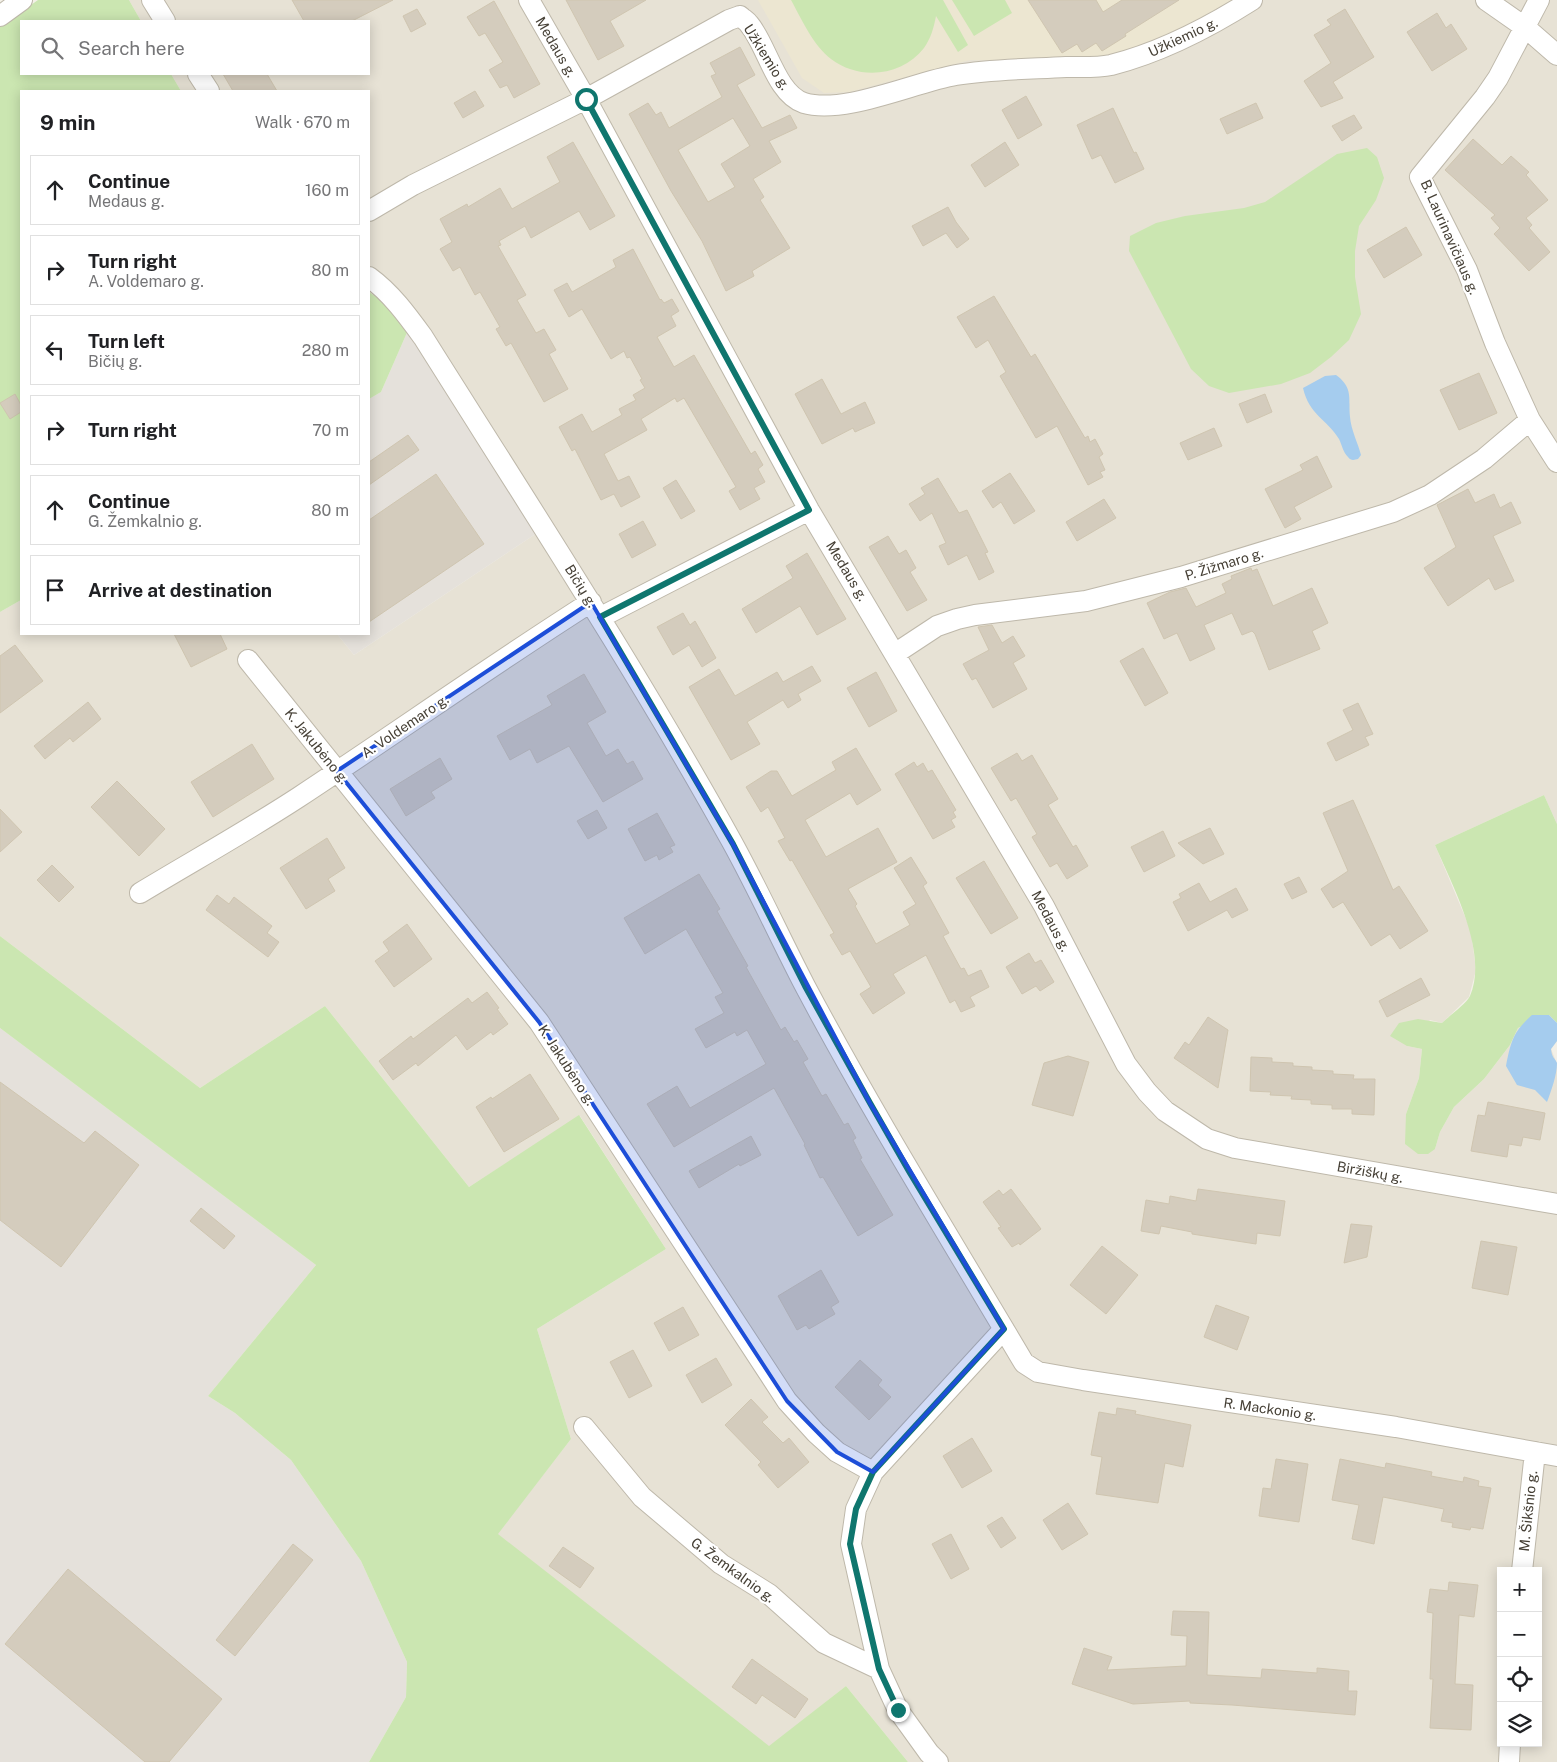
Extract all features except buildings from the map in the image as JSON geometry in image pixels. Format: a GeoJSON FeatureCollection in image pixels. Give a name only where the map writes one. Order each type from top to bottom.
{"type":"FeatureCollection","features":[{"type":"Feature","properties":{"kind":"street"},"geometry":{"type":"LineString","coordinates":[[0,16],[22,0]]}},
{"type":"Feature","properties":{"kind":"street"},"geometry":{"type":"LineString","coordinates":[[152,0],[164,20]]}},
{"type":"Feature","properties":{"kind":"street","name":"Medaus g."},"geometry":{"type":"LineString","coordinates":[[528,0],[586,99],[809,510],[896,653],[1044,906],[1126,1064],[1147,1092],[1165,1111],[1186,1126]]}},
{"type":"Feature","properties":{"kind":"street","name":"Užkiemio g."},"geometry":{"type":"LineString","coordinates":[[370,210],[413,186],[586,99],[729,20],[739,8],[783,84],[792,96],[804,103],[839,105],[955,75],[1005,70],[1109,65],[1160,50],[1221,20],[1252,0]]}},
{"type":"Feature","properties":{"kind":"street"},"geometry":{"type":"LineString","coordinates":[[1486,0],[1526,28],[1557,54]]}},
{"type":"Feature","properties":{"kind":"street"},"geometry":{"type":"LineString","coordinates":[[1526,28],[1540,0]]}},
{"type":"Feature","properties":{"kind":"street","name":"B. Laurinavičiaus g."},"geometry":{"type":"LineString","coordinates":[[1526,28],[1498,78],[1420,177],[1467,270],[1495,343],[1530,420],[1557,462]]}},
{"type":"Feature","properties":{"kind":"street"},"geometry":{"type":"LineString","coordinates":[[199,75],[208,90]]}},
{"type":"Feature","properties":{"kind":"street","name":"Bičių g."},"geometry":{"type":"LineString","coordinates":[[370,278],[399,306],[423,337],[596,610],[733,844],[805,986],[870,1103],[1004,1329]]}},
{"type":"Feature","properties":{"kind":"street","name":"P. Žižmaro g."},"geometry":{"type":"LineString","coordinates":[[896,653],[937,626],[957,619],[1086,601],[1181,577],[1393,512],[1430,495],[1484,459],[1530,420]]}},
{"type":"Feature","properties":{"kind":"street","name":"A. Voldemaro g."},"geometry":{"type":"LineString","coordinates":[[140,893],[297,798],[515,651],[596,610],[809,510]]}},
{"type":"Feature","properties":{"kind":"street","name":"K. Jakubėno g."},"geometry":{"type":"LineString","coordinates":[[248,660],[539,1022],[787,1401],[816,1433],[837,1452],[873,1472]]}},
{"type":"Feature","properties":{"kind":"street","name":"Biržiškų g."},"geometry":{"type":"LineString","coordinates":[[1186,1126],[1208,1139],[1235,1148],[1557,1204]]}},
{"type":"Feature","properties":{"kind":"street"},"geometry":{"type":"LineString","coordinates":[[938,1762],[929,1753],[898,1710],[879,1669],[850,1544],[856,1509],[873,1472],[1004,1329]]}},
{"type":"Feature","properties":{"kind":"street","name":"R. Mackonio g."},"geometry":{"type":"LineString","coordinates":[[1004,1329],[1024,1363],[1038,1372],[1236,1404],[1396,1427],[1557,1456]]}},
{"type":"Feature","properties":{"kind":"street","name":"G. Žemkalnio g."},"geometry":{"type":"LineString","coordinates":[[584,1428],[642,1498],[721,1564],[768,1594],[824,1643],[879,1669]]}},
{"type":"Feature","properties":{"kind":"street","name":"M. Šikšnio g."},"geometry":{"type":"LineString","coordinates":[[1522,1567],[1535,1452]]}},
{"type":"Feature","properties":{"kind":"street"},"geometry":{"type":"LineString","coordinates":[[1509,1762],[1510,1747]]}},
{"type":"Feature","properties":{"kind":"highlighted area"},"geometry":{"type":"Polygon","coordinates":[[[591,602],[733,844],[870,1103],[1004,1329],[873,1472],[837,1452],[787,1401],[539,1022],[337,771],[591,602]]]}},
{"type":"Feature","properties":{"kind":"shaded area"},"geometry":{"type":"Polygon","coordinates":[[[129,0],[1557,0],[1557,824],[1544,795],[1435,845],[1471,931],[1476,970],[1469,997],[1442,1023],[1430,1020],[1407,1046],[1422,1049],[1419,1078],[1406,1114],[1435,1149],[1440,1132],[1454,1107],[1484,1079],[1510,1045],[1518,1028],[1557,1023],[1557,1041],[1551,1049],[1557,1064],[1557,1762],[908,1762],[846,1686],[769,1747],[497,1534],[571,1439],[537,1329],[666,1249],[580,1116],[469,1187],[325,1006],[200,1088],[0,936],[0,612],[20,601],[20,635],[338,635],[354,655],[537,533],[409,328],[387,304],[370,293],[370,90],[180,90],[172,75],[370,75],[370,20],[140,20],[129,0]]]}},
{"type":"Feature","properties":{"kind":"shaded area"},"geometry":{"type":"Polygon","coordinates":[[[758,0],[1234,0],[1204,19],[1151,45],[1098,59],[1050,61],[970,60],[849,92],[824,93],[802,78],[758,0]]]}},
{"type":"Feature","properties":{"kind":"shaded area"},"geometry":{"type":"Polygon","coordinates":[[[409,328],[537,533],[354,655],[338,635],[370,635],[370,398],[381,392],[409,328]]]}},
{"type":"Feature","properties":{"kind":"shaded area"},"geometry":{"type":"Polygon","coordinates":[[[0,1028],[316,1265],[208,1396],[235,1413],[291,1460],[361,1561],[407,1662],[406,1697],[369,1762],[0,1762],[0,1028]]]}},
{"type":"Feature","properties":{"kind":"green space"},"geometry":{"type":"Polygon","coordinates":[[[38,0],[129,0],[140,20],[20,20],[20,75],[172,75],[180,90],[20,90],[20,601],[0,612],[0,27],[38,0]]]}},
{"type":"Feature","properties":{"kind":"green space"},"geometry":{"type":"Polygon","coordinates":[[[791,0],[943,0],[968,45],[958,52],[936,16],[929,40],[924,48],[904,65],[893,70],[880,72],[867,73],[855,70],[842,66],[831,59],[819,47],[808,32],[791,0]]]}},
{"type":"Feature","properties":{"kind":"green space"},"geometry":{"type":"Polygon","coordinates":[[[952,0],[1005,0],[1012,13],[974,36],[952,0]]]}},
{"type":"Feature","properties":{"kind":"green space"},"geometry":{"type":"Polygon","coordinates":[[[1367,148],[1377,157],[1384,178],[1376,200],[1359,226],[1355,251],[1355,277],[1361,314],[1349,340],[1310,373],[1281,384],[1229,393],[1209,386],[1191,369],[1129,251],[1130,236],[1156,223],[1185,216],[1244,208],[1265,202],[1337,154],[1367,148]]]}},
{"type":"Feature","properties":{"kind":"green space"},"geometry":{"type":"Polygon","coordinates":[[[370,293],[387,304],[409,328],[381,392],[370,398],[370,293]]]}},
{"type":"Feature","properties":{"kind":"green space"},"geometry":{"type":"Polygon","coordinates":[[[1544,795],[1557,824],[1557,1023],[1549,1015],[1518,1028],[1510,1045],[1484,1079],[1454,1107],[1440,1132],[1435,1149],[1428,1154],[1418,1154],[1405,1144],[1406,1114],[1419,1078],[1422,1049],[1407,1046],[1390,1036],[1399,1023],[1418,1019],[1442,1023],[1468,999],[1475,979],[1472,939],[1459,899],[1435,845],[1544,795]]]}},
{"type":"Feature","properties":{"kind":"green space"},"geometry":{"type":"Polygon","coordinates":[[[0,936],[200,1088],[325,1006],[469,1187],[579,1115],[666,1249],[537,1329],[571,1439],[498,1534],[769,1746],[846,1686],[908,1762],[369,1762],[406,1697],[407,1662],[361,1561],[291,1460],[235,1413],[208,1396],[316,1265],[0,1028],[0,936]]]}},
{"type":"Feature","properties":{"kind":"water"},"geometry":{"type":"Polygon","coordinates":[[[1336,375],[1348,389],[1351,422],[1361,455],[1358,459],[1354,460],[1351,460],[1346,455],[1334,432],[1309,405],[1303,388],[1325,376],[1336,375]]]}},
{"type":"Feature","properties":{"kind":"water"},"geometry":{"type":"Polygon","coordinates":[[[1532,1015],[1549,1015],[1557,1023],[1557,1041],[1551,1049],[1557,1063],[1557,1068],[1547,1102],[1535,1090],[1517,1085],[1506,1066],[1517,1032],[1532,1015]]]}},
{"type":"Feature","properties":{"kind":"route"},"geometry":{"type":"LineString","coordinates":[[586,99],[809,510],[600,617],[733,844],[805,986],[870,1103],[1004,1329],[873,1472],[856,1509],[850,1544],[879,1669],[898,1710]]}}]}
